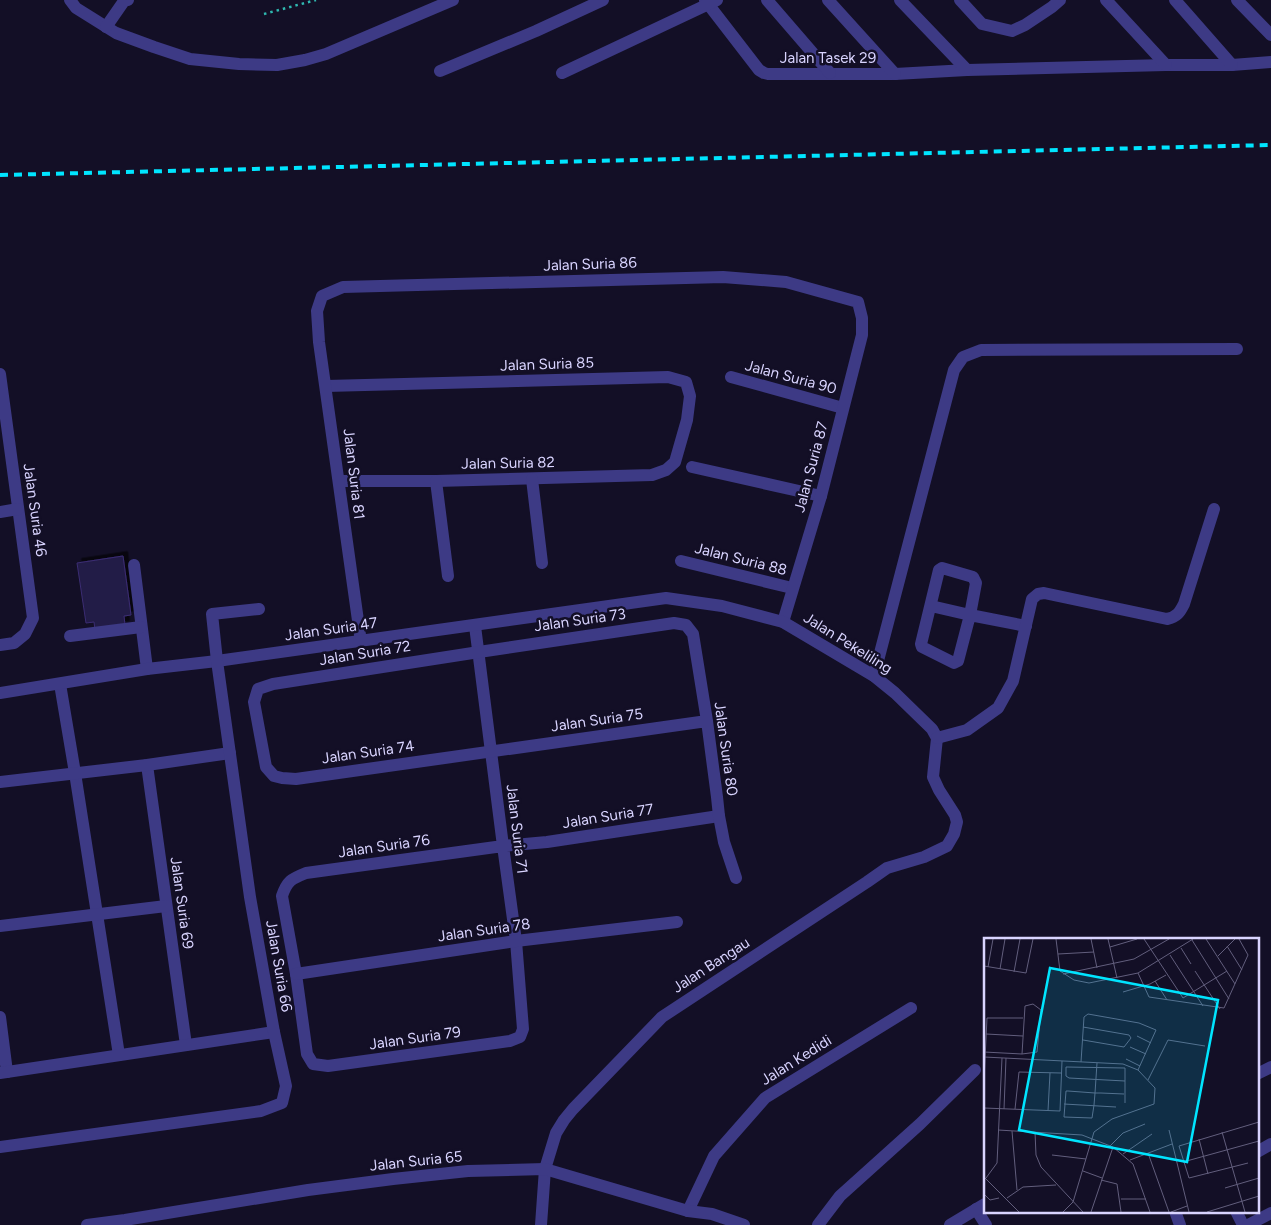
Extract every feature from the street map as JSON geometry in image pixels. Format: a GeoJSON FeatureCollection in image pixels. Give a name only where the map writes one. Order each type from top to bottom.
{"type":"FeatureCollection","features":[{"type":"Feature","properties":{"kind":"street"},"geometry":{"type":"LineString","coordinates":[[70,0],[76,8],[116,33],[154,48],[190,59],[239,64],[277,65],[326,54],[453,0]]}},
{"type":"Feature","properties":{"kind":"street"},"geometry":{"type":"LineString","coordinates":[[106,27],[124,1],[128,0]]}},
{"type":"Feature","properties":{"kind":"street"},"geometry":{"type":"LineString","coordinates":[[440,70],[536,31],[603,0]]}},
{"type":"Feature","properties":{"kind":"street"},"geometry":{"type":"LineString","coordinates":[[767,0],[830,73]]}},
{"type":"Feature","properties":{"kind":"street"},"geometry":{"type":"LineString","coordinates":[[828,0],[895,74]]}},
{"type":"Feature","properties":{"kind":"street"},"geometry":{"type":"LineString","coordinates":[[900,0],[967,70]]}},
{"type":"Feature","properties":{"kind":"street"},"geometry":{"type":"LineString","coordinates":[[960,0],[982,24],[1012,31],[1025,25],[1060,0]]}},
{"type":"Feature","properties":{"kind":"street"},"geometry":{"type":"LineString","coordinates":[[1106,0],[1166,65]]}},
{"type":"Feature","properties":{"kind":"street"},"geometry":{"type":"LineString","coordinates":[[1175,0],[1232,65]]}},
{"type":"Feature","properties":{"kind":"street"},"geometry":{"type":"LineString","coordinates":[[1237,0],[1271,35]]}},
{"type":"Feature","properties":{"kind":"street"},"geometry":{"type":"LineString","coordinates":[[562,73],[710,2]]}},
{"type":"Feature","properties":{"kind":"street","name":"Jalan Tasek 29"},"geometry":{"type":"LineString","coordinates":[[710,2],[762,72],[768,74],[895,74],[967,70],[1232,65],[1271,62]]}},
{"type":"Feature","properties":{"kind":"street","name":"Jalan Suria 86"},"geometry":{"type":"LineString","coordinates":[[317,311],[322,296],[343,287],[723,276],[786,282],[858,302],[862,318]]}},
{"type":"Feature","properties":{"kind":"street","name":"Jalan Suria 81"},"geometry":{"type":"LineString","coordinates":[[317,311],[319,342],[361,642]]}},
{"type":"Feature","properties":{"kind":"street","name":"Jalan Suria 87"},"geometry":{"type":"LineString","coordinates":[[783,622],[821,496],[862,335],[862,318]]}},
{"type":"Feature","properties":{"kind":"street"},"geometry":{"type":"LineString","coordinates":[[874,676],[954,370],[963,357],[981,350],[1237,349]]}},
{"type":"Feature","properties":{"kind":"street","name":"Jalan Suria 46"},"geometry":{"type":"LineString","coordinates":[[0,374],[33,618],[25,634],[14,643],[0,645]]}},
{"type":"Feature","properties":{"kind":"street","name":"Jalan Suria 85"},"geometry":{"type":"LineString","coordinates":[[326,386],[668,377],[686,382],[690,396],[687,420],[675,462]]}},
{"type":"Feature","properties":{"kind":"street","name":"Jalan Suria 90"},"geometry":{"type":"LineString","coordinates":[[731,377],[843,408]]}},
{"type":"Feature","properties":{"kind":"street","name":"Jalan Suria 82"},"geometry":{"type":"LineString","coordinates":[[338,480],[436,481],[652,475],[666,470],[675,462]]}},
{"type":"Feature","properties":{"kind":"street"},"geometry":{"type":"LineString","coordinates":[[692,467],[821,496]]}},
{"type":"Feature","properties":{"kind":"street"},"geometry":{"type":"LineString","coordinates":[[532,479],[542,563]]}},
{"type":"Feature","properties":{"kind":"street"},"geometry":{"type":"LineString","coordinates":[[436,481],[448,576]]}},
{"type":"Feature","properties":{"kind":"street"},"geometry":{"type":"LineString","coordinates":[[0,512],[18,509]]}},
{"type":"Feature","properties":{"kind":"street"},"geometry":{"type":"LineString","coordinates":[[936,738],[967,730],[998,708],[1013,681],[1032,599],[1038,594],[1044,592],[1167,619],[1180,613],[1214,510]]}},
{"type":"Feature","properties":{"kind":"street","name":"Jalan Suria 88"},"geometry":{"type":"LineString","coordinates":[[681,561],[792,588]]}},
{"type":"Feature","properties":{"kind":"street"},"geometry":{"type":"LineString","coordinates":[[134,564],[147,670]]}},
{"type":"Feature","properties":{"kind":"street"},"geometry":{"type":"LineString","coordinates":[[942,568],[973,577],[975,580],[970,615],[958,661],[954,663],[922,647],[921,644],[939,570],[942,568]]}},
{"type":"Feature","properties":{"kind":"street","name":"Jalan Pekeliling"},"geometry":{"type":"LineString","coordinates":[[666,598],[722,606],[783,622],[874,676],[895,693],[932,730],[936,738]]}},
{"type":"Feature","properties":{"kind":"street","name":"Jalan Suria 47"},"geometry":{"type":"LineString","coordinates":[[0,693],[147,670],[361,642],[666,598]]}},
{"type":"Feature","properties":{"kind":"street"},"geometry":{"type":"LineString","coordinates":[[931,606],[1026,626]]}},
{"type":"Feature","properties":{"kind":"street","name":"Jalan Suria 66"},"geometry":{"type":"LineString","coordinates":[[4,1073],[274,1032],[250,897],[212,614],[259,609]]}},
{"type":"Feature","properties":{"kind":"street","name":"Jalan Suria 73"},"geometry":{"type":"LineString","coordinates":[[479,652],[674,623],[686,625]]}},
{"type":"Feature","properties":{"kind":"street","name":"Jalan Suria 80"},"geometry":{"type":"LineString","coordinates":[[686,625],[693,634],[707,721],[718,816],[736,878]]}},
{"type":"Feature","properties":{"kind":"street","name":"Jalan Suria 71"},"geometry":{"type":"LineString","coordinates":[[475,626],[516,941],[522,1028],[520,1037]]}},
{"type":"Feature","properties":{"kind":"street"},"geometry":{"type":"LineString","coordinates":[[70,636],[141,627]]}},
{"type":"Feature","properties":{"kind":"street","name":"Jalan Suria 72"},"geometry":{"type":"LineString","coordinates":[[263,754],[254,702],[258,689],[273,684],[479,652]]}},
{"type":"Feature","properties":{"kind":"street"},"geometry":{"type":"LineString","coordinates":[[60,684],[119,1055]]}},
{"type":"Feature","properties":{"kind":"street","name":"Jalan Suria 75"},"geometry":{"type":"LineString","coordinates":[[491,750],[707,721]]}},
{"type":"Feature","properties":{"kind":"street","name":"Jalan Bangau"},"geometry":{"type":"LineString","coordinates":[[541,1225],[545,1169],[556,1133],[564,1120],[662,1017],[887,868],[924,857],[947,846],[954,834],[957,822],[955,815],[933,777],[936,738]]}},
{"type":"Feature","properties":{"kind":"street","name":"Jalan Suria 74"},"geometry":{"type":"LineString","coordinates":[[263,754],[266,767],[274,776],[296,779],[491,750]]}},
{"type":"Feature","properties":{"kind":"street"},"geometry":{"type":"LineString","coordinates":[[0,782],[147,765],[230,753]]}},
{"type":"Feature","properties":{"kind":"street","name":"Jalan Suria 69"},"geometry":{"type":"LineString","coordinates":[[147,765],[186,1045]]}},
{"type":"Feature","properties":{"kind":"street","name":"Jalan Suria 77"},"geometry":{"type":"LineString","coordinates":[[503,846],[547,842],[718,816]]}},
{"type":"Feature","properties":{"kind":"street","name":"Jalan Suria 76"},"geometry":{"type":"LineString","coordinates":[[296,974],[282,896],[285,886],[293,878],[306,874],[503,846]]}},
{"type":"Feature","properties":{"kind":"street"},"geometry":{"type":"LineString","coordinates":[[0,926],[166,906]]}},
{"type":"Feature","properties":{"kind":"street","name":"Jalan Suria 78"},"geometry":{"type":"LineString","coordinates":[[296,974],[516,941],[677,922]]}},
{"type":"Feature","properties":{"kind":"street","name":"Jalan Suria 79"},"geometry":{"type":"LineString","coordinates":[[296,974],[307,1054],[314,1064],[328,1066],[510,1041],[520,1037]]}},
{"type":"Feature","properties":{"kind":"street","name":"Jalan Kedidi"},"geometry":{"type":"LineString","coordinates":[[688,1210],[714,1156],[765,1098],[911,1008]]}},
{"type":"Feature","properties":{"kind":"street"},"geometry":{"type":"LineString","coordinates":[[0,1017],[4,1073]]}},
{"type":"Feature","properties":{"kind":"street"},"geometry":{"type":"LineString","coordinates":[[0,1147],[261,1111],[282,1103],[286,1086],[274,1032]]}},
{"type":"Feature","properties":{"kind":"street"},"geometry":{"type":"LineString","coordinates":[[1258,1074],[1271,1067]]}},
{"type":"Feature","properties":{"kind":"street"},"geometry":{"type":"LineString","coordinates":[[818,1225],[840,1196],[920,1124],[975,1070]]}},
{"type":"Feature","properties":{"kind":"street"},"geometry":{"type":"LineString","coordinates":[[1258,1151],[1271,1144]]}},
{"type":"Feature","properties":{"kind":"street","name":"Jalan Suria 65"},"geometry":{"type":"LineString","coordinates":[[87,1225],[125,1222],[308,1190],[468,1171],[545,1169],[688,1210],[711,1220],[744,1225]]}},
{"type":"Feature","properties":{"kind":"street"},"geometry":{"type":"LineString","coordinates":[[950,1225],[980,1206],[986,1225]]}},
{"type":"Feature","properties":{"kind":"street"},"geometry":{"type":"LineString","coordinates":[[1175,1212],[1180,1225]]}},
{"type":"Feature","properties":{"kind":"street"},"geometry":{"type":"LineString","coordinates":[[1236,1212],[1243,1225]]}},
{"type":"Feature","properties":{"kind":"street"},"geometry":{"type":"LineString","coordinates":[[1248,1225],[1271,1213]]}},
{"type":"Feature","properties":{"kind":"path"},"geometry":{"type":"LineString","coordinates":[[264,14],[316,0]]}},
{"type":"Feature","properties":{"kind":"building"},"geometry":{"type":"Polygon","coordinates":[[[123,556],[131,615],[124,616],[125,625],[95,630],[94,622],[86,623],[77,563],[123,556]]]}},
{"type":"Feature","properties":{"kind":"railway"},"geometry":{"type":"LineString","coordinates":[[0,175],[1271,145]]}}]}
